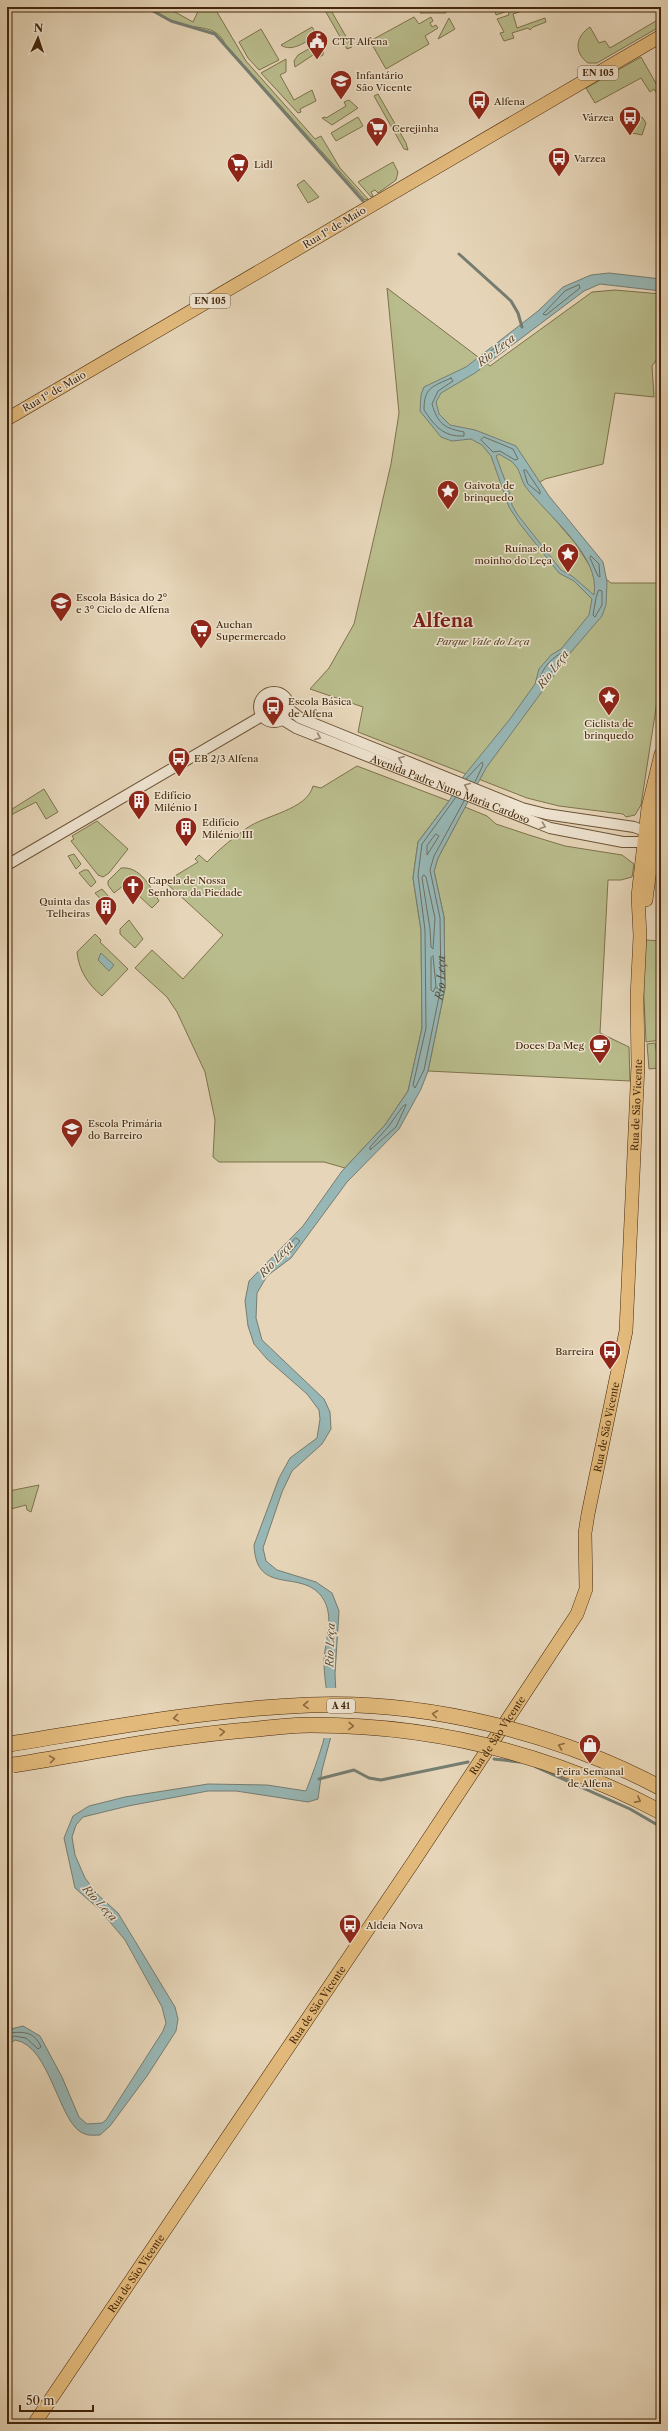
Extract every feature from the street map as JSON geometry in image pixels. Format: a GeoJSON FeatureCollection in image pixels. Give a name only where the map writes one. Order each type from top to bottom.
{"type":"FeatureCollection","features":[{"type":"Feature","properties":{"kind":"highway","name":"A 41"},"geometry":{"type":"LineString","coordinates":[[10,1744],[207,1713],[310,1705],[390,1708],[466,1718],[550,1742],[636,1775],[661,1788]]}},
{"type":"Feature","properties":{"kind":"highway","name":"A 41"},"geometry":{"type":"LineString","coordinates":[[13,1765],[209,1733],[310,1725],[386,1728],[460,1739],[543,1760],[627,1794],[661,1812]]}},
{"type":"Feature","properties":{"kind":"main road","name":"Rua 1º de Maio"},"geometry":{"type":"LineString","coordinates":[[7,419],[661,36]]}},
{"type":"Feature","properties":{"kind":"main road","name":"Rua de São Vicente"},"geometry":{"type":"LineString","coordinates":[[640,936],[650,872],[648,813],[661,757]]}},
{"type":"Feature","properties":{"kind":"main road","name":"Rua de São Vicente"},"geometry":{"type":"LineString","coordinates":[[34,2424],[412,1864],[547,1661],[582,1602],[586,1589],[585,1533],[588,1514],[626,1331],[638,1066],[637,997],[640,936],[638,896],[641,861],[661,785]]}},
{"type":"Feature","properties":{"kind":"street"},"geometry":{"type":"LineString","coordinates":[[271,692],[283,694],[290,704],[290,710],[283,720],[272,722],[262,716],[259,710],[262,698],[271,692]]}},
{"type":"Feature","properties":{"kind":"street","name":"Avenida Padre Nuno Maria Cardoso"},"geometry":{"type":"LineString","coordinates":[[290,710],[300,718],[550,828],[605,840],[623,842],[648,836]]}},
{"type":"Feature","properties":{"kind":"street"},"geometry":{"type":"LineString","coordinates":[[7,865],[262,716]]}},
{"type":"Feature","properties":{"kind":"street","name":"Avenida Padre Nuno Maria Cardoso"},"geometry":{"type":"LineString","coordinates":[[283,720],[296,728],[435,778]]}},
{"type":"Feature","properties":{"kind":"street","name":"Avenida Padre Nuno Maria Cardoso"},"geometry":{"type":"LineString","coordinates":[[495,803],[546,814],[626,825],[648,836]]}},
{"type":"Feature","properties":{"kind":"street"},"geometry":{"type":"LineString","coordinates":[[626,825],[638,822],[648,813]]}},
{"type":"Feature","properties":{"kind":"street"},"geometry":{"type":"LineString","coordinates":[[605,822],[612,830],[611,836],[605,840]]}},
{"type":"Feature","properties":{"kind":"street"},"geometry":{"type":"LineString","coordinates":[[623,842],[634,848],[641,861]]}},
{"type":"Feature","properties":{"kind":"green space"},"geometry":{"type":"Polygon","coordinates":[[[148,7],[166,7],[193,22],[200,7],[214,7],[246,61],[315,139],[321,136],[340,168],[368,199],[365,200],[225,44],[218,34],[208,29],[175,22],[148,7]]]}},
{"type":"Feature","properties":{"kind":"green space"},"geometry":{"type":"Polygon","coordinates":[[[323,7],[329,7],[352,47],[347,49],[323,7]]]}},
{"type":"Feature","properties":{"kind":"green space"},"geometry":{"type":"Polygon","coordinates":[[[432,7],[443,7],[446,13],[420,13],[432,7]]]}},
{"type":"Feature","properties":{"kind":"green space"},"geometry":{"type":"Polygon","coordinates":[[[494,7],[534,7],[513,14],[517,28],[545,18],[546,22],[533,27],[530,30],[528,28],[512,33],[514,38],[504,41],[500,33],[504,32],[497,19],[509,15],[508,11],[496,15],[494,7]]]}},
{"type":"Feature","properties":{"kind":"green space"},"geometry":{"type":"Polygon","coordinates":[[[414,17],[419,24],[431,17],[433,21],[430,23],[432,27],[436,25],[438,28],[425,36],[429,44],[386,69],[370,41],[414,17]]]}},
{"type":"Feature","properties":{"kind":"green space"},"geometry":{"type":"Polygon","coordinates":[[[449,18],[455,29],[438,39],[449,18]]]}},
{"type":"Feature","properties":{"kind":"green space"},"geometry":{"type":"Polygon","coordinates":[[[661,18],[661,26],[597,63],[588,63],[580,54],[578,49],[579,39],[590,27],[599,43],[605,41],[610,48],[661,18]]]}},
{"type":"Feature","properties":{"kind":"green space"},"geometry":{"type":"Polygon","coordinates":[[[312,27],[317,35],[304,43],[290,48],[281,45],[312,27]]]}},
{"type":"Feature","properties":{"kind":"green space"},"geometry":{"type":"Polygon","coordinates":[[[261,29],[279,60],[259,70],[248,58],[239,42],[261,29]]]}},
{"type":"Feature","properties":{"kind":"green space"},"geometry":{"type":"Polygon","coordinates":[[[321,42],[324,45],[323,55],[319,57],[316,53],[295,67],[294,61],[298,55],[321,42]]]}},
{"type":"Feature","properties":{"kind":"green space"},"geometry":{"type":"Polygon","coordinates":[[[641,57],[658,87],[661,89],[661,101],[654,89],[650,92],[641,78],[595,103],[586,88],[641,57]]]}},
{"type":"Feature","properties":{"kind":"green space"},"geometry":{"type":"Polygon","coordinates":[[[286,59],[286,72],[280,75],[294,100],[312,90],[316,101],[300,109],[301,112],[298,113],[261,73],[286,59]]]}},
{"type":"Feature","properties":{"kind":"green space"},"geometry":{"type":"Polygon","coordinates":[[[378,94],[406,143],[408,150],[404,149],[374,96],[378,94]]]}},
{"type":"Feature","properties":{"kind":"green space"},"geometry":{"type":"Polygon","coordinates":[[[349,100],[358,108],[332,125],[322,118],[326,118],[346,106],[344,102],[349,100]]]}},
{"type":"Feature","properties":{"kind":"green space"},"geometry":{"type":"Polygon","coordinates":[[[358,117],[363,126],[336,141],[331,133],[358,117]]]}},
{"type":"Feature","properties":{"kind":"green space"},"geometry":{"type":"Polygon","coordinates":[[[642,117],[646,123],[642,135],[632,133],[634,120],[642,117]]]}},
{"type":"Feature","properties":{"kind":"green space"},"geometry":{"type":"Polygon","coordinates":[[[393,162],[398,172],[396,180],[378,193],[375,190],[371,192],[373,196],[371,197],[358,182],[393,162]]]}},
{"type":"Feature","properties":{"kind":"green space"},"geometry":{"type":"Polygon","coordinates":[[[304,180],[319,197],[308,203],[297,185],[304,180]]]}},
{"type":"Feature","properties":{"kind":"green space","name":"Parque Vale do Leça"},"geometry":{"type":"Polygon","coordinates":[[[387,288],[490,366],[592,292],[615,290],[661,294],[661,354],[652,366],[654,397],[615,393],[603,464],[545,479],[529,489],[575,543],[590,566],[611,583],[661,583],[661,676],[641,805],[635,815],[626,817],[623,814],[559,806],[527,798],[358,732],[363,707],[310,689],[329,668],[354,624],[391,464],[399,413],[387,288]]]}},
{"type":"Feature","properties":{"kind":"green space"},"geometry":{"type":"Polygon","coordinates":[[[270,697],[278,697],[283,702],[281,713],[278,715],[270,715],[265,710],[265,702],[270,697]]]}},
{"type":"Feature","properties":{"kind":"green space"},"geometry":{"type":"Polygon","coordinates":[[[357,766],[449,801],[418,842],[413,878],[421,930],[422,1028],[408,1091],[385,1125],[345,1168],[324,1162],[219,1162],[213,1157],[215,1120],[205,1072],[177,1012],[167,997],[135,968],[152,950],[183,979],[223,935],[165,882],[198,862],[195,859],[199,855],[207,862],[226,844],[247,828],[303,801],[313,786],[321,788],[357,766]]]}},
{"type":"Feature","properties":{"kind":"green space"},"geometry":{"type":"Polygon","coordinates":[[[44,789],[58,812],[46,819],[36,802],[11,815],[9,811],[44,789]]]}},
{"type":"Feature","properties":{"kind":"green space"},"geometry":{"type":"Polygon","coordinates":[[[465,807],[487,816],[496,824],[565,846],[622,855],[634,864],[632,877],[621,880],[608,880],[600,1033],[629,1047],[630,1081],[428,1071],[445,988],[444,917],[434,871],[438,858],[465,807]]]}},
{"type":"Feature","properties":{"kind":"green space"},"geometry":{"type":"Polygon","coordinates":[[[97,821],[128,849],[109,873],[103,877],[98,875],[71,841],[74,839],[72,836],[97,821]]]}},
{"type":"Feature","properties":{"kind":"green space"},"geometry":{"type":"Polygon","coordinates":[[[74,854],[81,864],[76,869],[68,856],[74,854]]]}},
{"type":"Feature","properties":{"kind":"green space"},"geometry":{"type":"Polygon","coordinates":[[[121,868],[134,870],[148,883],[159,901],[152,908],[138,895],[135,898],[123,886],[114,893],[108,885],[108,881],[121,868]]]}},
{"type":"Feature","properties":{"kind":"green space"},"geometry":{"type":"Polygon","coordinates":[[[84,870],[88,870],[96,882],[91,887],[79,873],[84,870]]]}},
{"type":"Feature","properties":{"kind":"green space"},"geometry":{"type":"Polygon","coordinates":[[[102,889],[110,898],[104,903],[95,893],[102,889]]]}},
{"type":"Feature","properties":{"kind":"green space"},"geometry":{"type":"Polygon","coordinates":[[[129,920],[143,939],[135,948],[120,934],[120,929],[129,920]]]}},
{"type":"Feature","properties":{"kind":"green space"},"geometry":{"type":"Polygon","coordinates":[[[95,934],[101,940],[100,942],[128,969],[102,996],[92,987],[85,977],[77,952],[95,934]]]}},
{"type":"Feature","properties":{"kind":"green space"},"geometry":{"type":"Polygon","coordinates":[[[646,940],[661,941],[661,1040],[646,1042],[643,977],[646,940]]]}},
{"type":"Feature","properties":{"kind":"green space"},"geometry":{"type":"Polygon","coordinates":[[[655,1043],[659,1068],[649,1069],[647,1044],[655,1043]]]}},
{"type":"Feature","properties":{"kind":"green space"},"geometry":{"type":"Polygon","coordinates":[[[7,1474],[9,1491],[39,1485],[31,1512],[27,1510],[26,1505],[7,1510],[7,1474]]]}},
{"type":"Feature","properties":{"kind":"water","name":"Rio Leça"},"geometry":{"type":"Polygon","coordinates":[[[609,273],[661,279],[661,291],[600,284],[584,291],[475,373],[441,393],[436,402],[439,414],[450,425],[475,430],[516,446],[549,496],[603,562],[607,582],[606,605],[602,616],[571,652],[486,768],[438,858],[434,871],[444,917],[445,988],[428,1071],[421,1089],[399,1129],[347,1182],[291,1258],[267,1276],[257,1293],[256,1318],[262,1340],[324,1399],[330,1412],[331,1429],[322,1444],[292,1471],[282,1492],[263,1548],[266,1561],[277,1570],[316,1582],[332,1593],[339,1611],[335,1674],[337,1714],[322,1770],[318,1799],[308,1802],[236,1791],[208,1791],[128,1806],[83,1817],[76,1825],[72,1837],[75,1855],[85,1878],[97,1894],[118,1913],[175,2007],[178,2019],[176,2031],[147,2076],[110,2126],[100,2135],[87,2135],[76,2128],[68,2117],[46,2070],[37,2056],[27,2045],[15,2040],[7,2046],[7,2030],[23,2026],[40,2036],[62,2077],[79,2117],[87,2124],[102,2123],[106,2120],[163,2031],[166,2023],[162,2007],[125,1940],[100,1910],[75,1888],[64,1838],[73,1816],[89,1806],[125,1797],[208,1784],[267,1785],[306,1791],[323,1743],[328,1719],[324,1655],[329,1621],[328,1613],[322,1597],[313,1589],[303,1584],[271,1577],[263,1571],[257,1561],[254,1545],[279,1478],[290,1458],[317,1438],[320,1419],[319,1410],[307,1394],[267,1359],[254,1344],[248,1326],[245,1301],[249,1281],[303,1226],[342,1171],[385,1125],[408,1091],[422,1028],[421,930],[413,878],[418,842],[449,801],[463,777],[510,719],[535,684],[539,669],[551,655],[561,649],[589,615],[592,599],[574,581],[559,573],[520,524],[509,507],[491,456],[482,445],[471,439],[452,441],[441,437],[420,411],[421,395],[424,387],[466,367],[538,311],[563,287],[591,275],[609,273]],[[499,454],[496,456],[510,494],[512,505],[517,514],[561,570],[572,576],[594,595],[594,580],[589,565],[581,551],[525,486],[516,466],[511,461],[499,454]]]}},
{"type":"Feature","properties":{"kind":"water"},"geometry":{"type":"Polygon","coordinates":[[[101,953],[114,965],[109,971],[98,960],[101,953]]]}},
{"type":"Feature","properties":{"kind":"pier"},"geometry":{"type":"Polygon","coordinates":[[[324,1688],[337,1688],[339,1715],[333,1738],[321,1738],[325,1725],[324,1688]]]}},
{"type":"Feature","properties":{"kind":"waterway"},"geometry":{"type":"LineString","coordinates":[[146,7],[171,21],[215,34],[363,201]]}},
{"type":"Feature","properties":{"kind":"waterway"},"geometry":{"type":"LineString","coordinates":[[459,254],[511,301],[518,313],[522,327]]}},
{"type":"Feature","properties":{"kind":"waterway"},"geometry":{"type":"LineString","coordinates":[[494,1759],[520,1762]]}},
{"type":"Feature","properties":{"kind":"waterway"},"geometry":{"type":"LineString","coordinates":[[319,1779],[354,1770],[369,1778],[381,1780],[468,1762]]}},
{"type":"Feature","properties":{"kind":"waterway"},"geometry":{"type":"LineString","coordinates":[[536,1767],[630,1809],[661,1827]]}},
{"type":"Feature","properties":{"kind":"place","name":"CTT Alfena"},"geometry":{"type":"Point","coordinates":[317,60]}},
{"type":"Feature","properties":{"kind":"place","name":"Infantário São Vicente"},"geometry":{"type":"Point","coordinates":[341,100]}},
{"type":"Feature","properties":{"kind":"place","name":"Alfena"},"geometry":{"type":"Point","coordinates":[479,120]}},
{"type":"Feature","properties":{"kind":"place","name":"Várzea"},"geometry":{"type":"Point","coordinates":[630,136]}},
{"type":"Feature","properties":{"kind":"place","name":"Cerejinha"},"geometry":{"type":"Point","coordinates":[377,148]}},
{"type":"Feature","properties":{"kind":"place","name":"Varzea"},"geometry":{"type":"Point","coordinates":[559,178]}},
{"type":"Feature","properties":{"kind":"place","name":"Lidl"},"geometry":{"type":"Point","coordinates":[238,184]}},
{"type":"Feature","properties":{"kind":"place","name":"Gaivota de brinquedo"},"geometry":{"type":"Point","coordinates":[448,510]}},
{"type":"Feature","properties":{"kind":"place","name":"Ruínas do moinho do Leça"},"geometry":{"type":"Point","coordinates":[568,574]}},
{"type":"Feature","properties":{"kind":"place","name":"Escola Básica do 2º e 3º Ciclo de Alfena"},"geometry":{"type":"Point","coordinates":[61,622]}},
{"type":"Feature","properties":{"kind":"place","name":"Auchan Supermercado"},"geometry":{"type":"Point","coordinates":[201,650]}},
{"type":"Feature","properties":{"kind":"place","name":"Ciclista de brinquedo"},"geometry":{"type":"Point","coordinates":[609,716]}},
{"type":"Feature","properties":{"kind":"place","name":"Escola Básica de Alfena"},"geometry":{"type":"Point","coordinates":[273,726]}},
{"type":"Feature","properties":{"kind":"place","name":"EB 2/3 Alfena"},"geometry":{"type":"Point","coordinates":[179,778]}},
{"type":"Feature","properties":{"kind":"place","name":"Edifício Milénio I"},"geometry":{"type":"Point","coordinates":[139,820]}},
{"type":"Feature","properties":{"kind":"place","name":"Edifício Milénio III"},"geometry":{"type":"Point","coordinates":[186,848]}},
{"type":"Feature","properties":{"kind":"place","name":"Capela de Nossa Senhora da Piedade"},"geometry":{"type":"Point","coordinates":[133,906]}},
{"type":"Feature","properties":{"kind":"place","name":"Quinta das Telheiras"},"geometry":{"type":"Point","coordinates":[106,926]}},
{"type":"Feature","properties":{"kind":"place","name":"Doces Da Meg"},"geometry":{"type":"Point","coordinates":[600,1064]}},
{"type":"Feature","properties":{"kind":"place","name":"Escola Primária do Barreiro"},"geometry":{"type":"Point","coordinates":[72,1148]}},
{"type":"Feature","properties":{"kind":"place","name":"Barreira"},"geometry":{"type":"Point","coordinates":[610,1370]}},
{"type":"Feature","properties":{"kind":"place","name":"Feira Semanal de Alfena"},"geometry":{"type":"Point","coordinates":[590,1764]}},
{"type":"Feature","properties":{"kind":"place","name":"Aldeia Nova"},"geometry":{"type":"Point","coordinates":[350,1944]}},
{"type":"Feature","properties":{"kind":"district","name":"Alfena"},"geometry":{"type":"Point","coordinates":[443,621]}}]}
